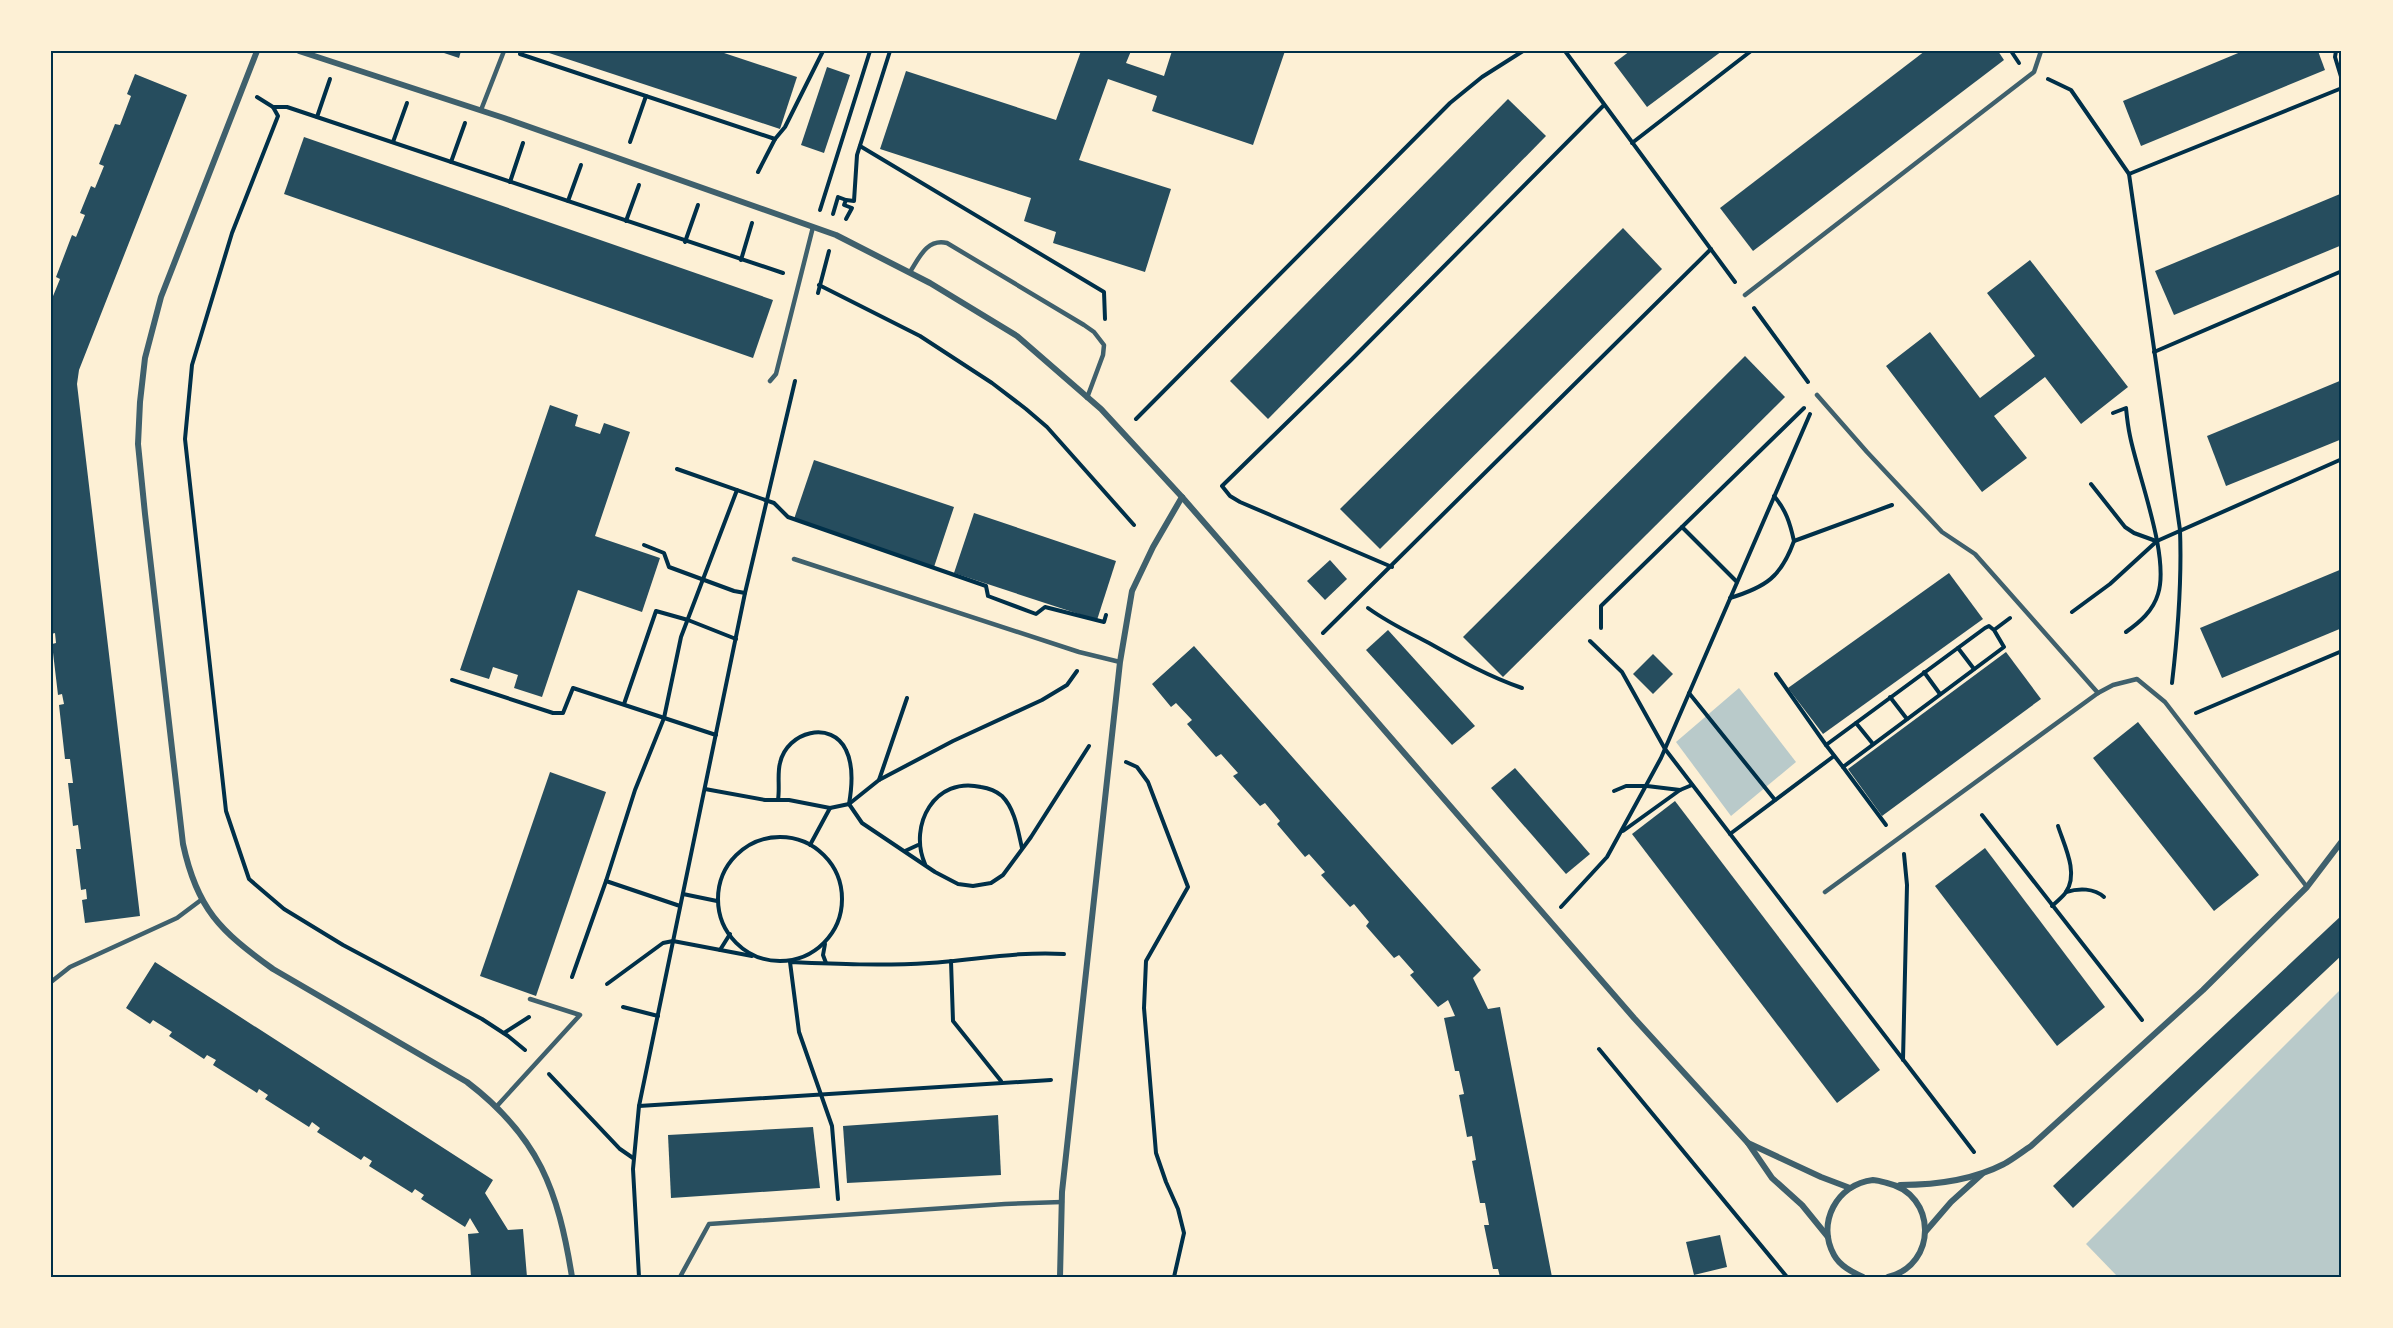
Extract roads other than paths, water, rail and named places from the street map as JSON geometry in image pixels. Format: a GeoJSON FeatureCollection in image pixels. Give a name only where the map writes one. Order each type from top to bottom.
{"type":"FeatureCollection","features":[{"type":"Feature","properties":{"kind":"street"},"geometry":{"type":"LineString","coordinates":[[257,51],[161,297],[145,358],[140,402],[138,444],[145,514],[181,823],[189,871],[201,900],[212,917],[226,932],[273,969],[467,1082],[511,1120],[527,1142],[551,1187],[566,1240],[572,1277]]}},
{"type":"Feature","properties":{"kind":"street"},"geometry":{"type":"LineString","coordinates":[[299,51],[529,127],[836,235],[910,272],[1017,336],[1088,398],[1182,497],[1312,644],[1634,1018],[1748,1143],[1772,1178],[1802,1205],[1827,1237],[1835,1256],[1854,1277]]}},
{"type":"Feature","properties":{"kind":"street"},"geometry":{"type":"LineString","coordinates":[[1060,1277],[1062,1202],[1120,662],[1132,591],[1153,547],[1182,497]]}},
{"type":"Feature","properties":{"kind":"street"},"geometry":{"type":"LineString","coordinates":[[1827,1237],[1828,1218],[1836,1201],[1850,1188],[1874,1180],[1900,1185],[1926,1185],[1982,1173],[2004,1163],[2031,1146],[2211,982],[2307,888],[2342,841]]}},
{"type":"Feature","properties":{"kind":"street"},"geometry":{"type":"LineString","coordinates":[[1748,1143],[1850,1188]]}},
{"type":"Feature","properties":{"kind":"street"},"geometry":{"type":"LineString","coordinates":[[1926,1231],[1951,1202],[1982,1173]]}},
{"type":"Feature","properties":{"kind":"street"},"geometry":{"type":"LineString","coordinates":[[1888,1277],[1908,1267],[1921,1251],[1926,1231],[1919,1205],[1914,1197],[1900,1185]]}},
{"type":"Feature","properties":{"kind":"street"},"geometry":{"type":"LineString","coordinates":[[1908,1267],[1908,1277]]}},
{"type":"Feature","properties":{"kind":"street"},"geometry":{"type":"LineString","coordinates":[[1848,1270],[1863,1277]]}},
{"type":"Feature","properties":{"kind":"lane"},"geometry":{"type":"LineString","coordinates":[[481,111],[504,51]]}},
{"type":"Feature","properties":{"kind":"lane"},"geometry":{"type":"LineString","coordinates":[[1745,295],[2034,72],[2041,51]]}},
{"type":"Feature","properties":{"kind":"lane"},"geometry":{"type":"LineString","coordinates":[[770,381],[776,374],[813,227]]}},
{"type":"Feature","properties":{"kind":"lane"},"geometry":{"type":"LineString","coordinates":[[910,272],[927,246],[939,241],[947,243],[1094,332],[1104,345],[1103,355],[1088,398]]}},
{"type":"Feature","properties":{"kind":"lane"},"geometry":{"type":"LineString","coordinates":[[1819,396],[1942,532],[1975,554],[2098,693]]}},
{"type":"Feature","properties":{"kind":"lane"},"geometry":{"type":"LineString","coordinates":[[794,559],[1078,652],[1120,662]]}},
{"type":"Feature","properties":{"kind":"lane"},"geometry":{"type":"LineString","coordinates":[[1826,892],[2098,693],[2113,685],[2137,679],[2165,702],[2307,888]]}},
{"type":"Feature","properties":{"kind":"lane"},"geometry":{"type":"LineString","coordinates":[[51,982],[69,967],[177,918],[201,900]]}},
{"type":"Feature","properties":{"kind":"lane"},"geometry":{"type":"LineString","coordinates":[[497,1106],[580,1016],[530,999]]}},
{"type":"Feature","properties":{"kind":"lane"},"geometry":{"type":"LineString","coordinates":[[680,1277],[709,1224],[1062,1202]]}}]}
